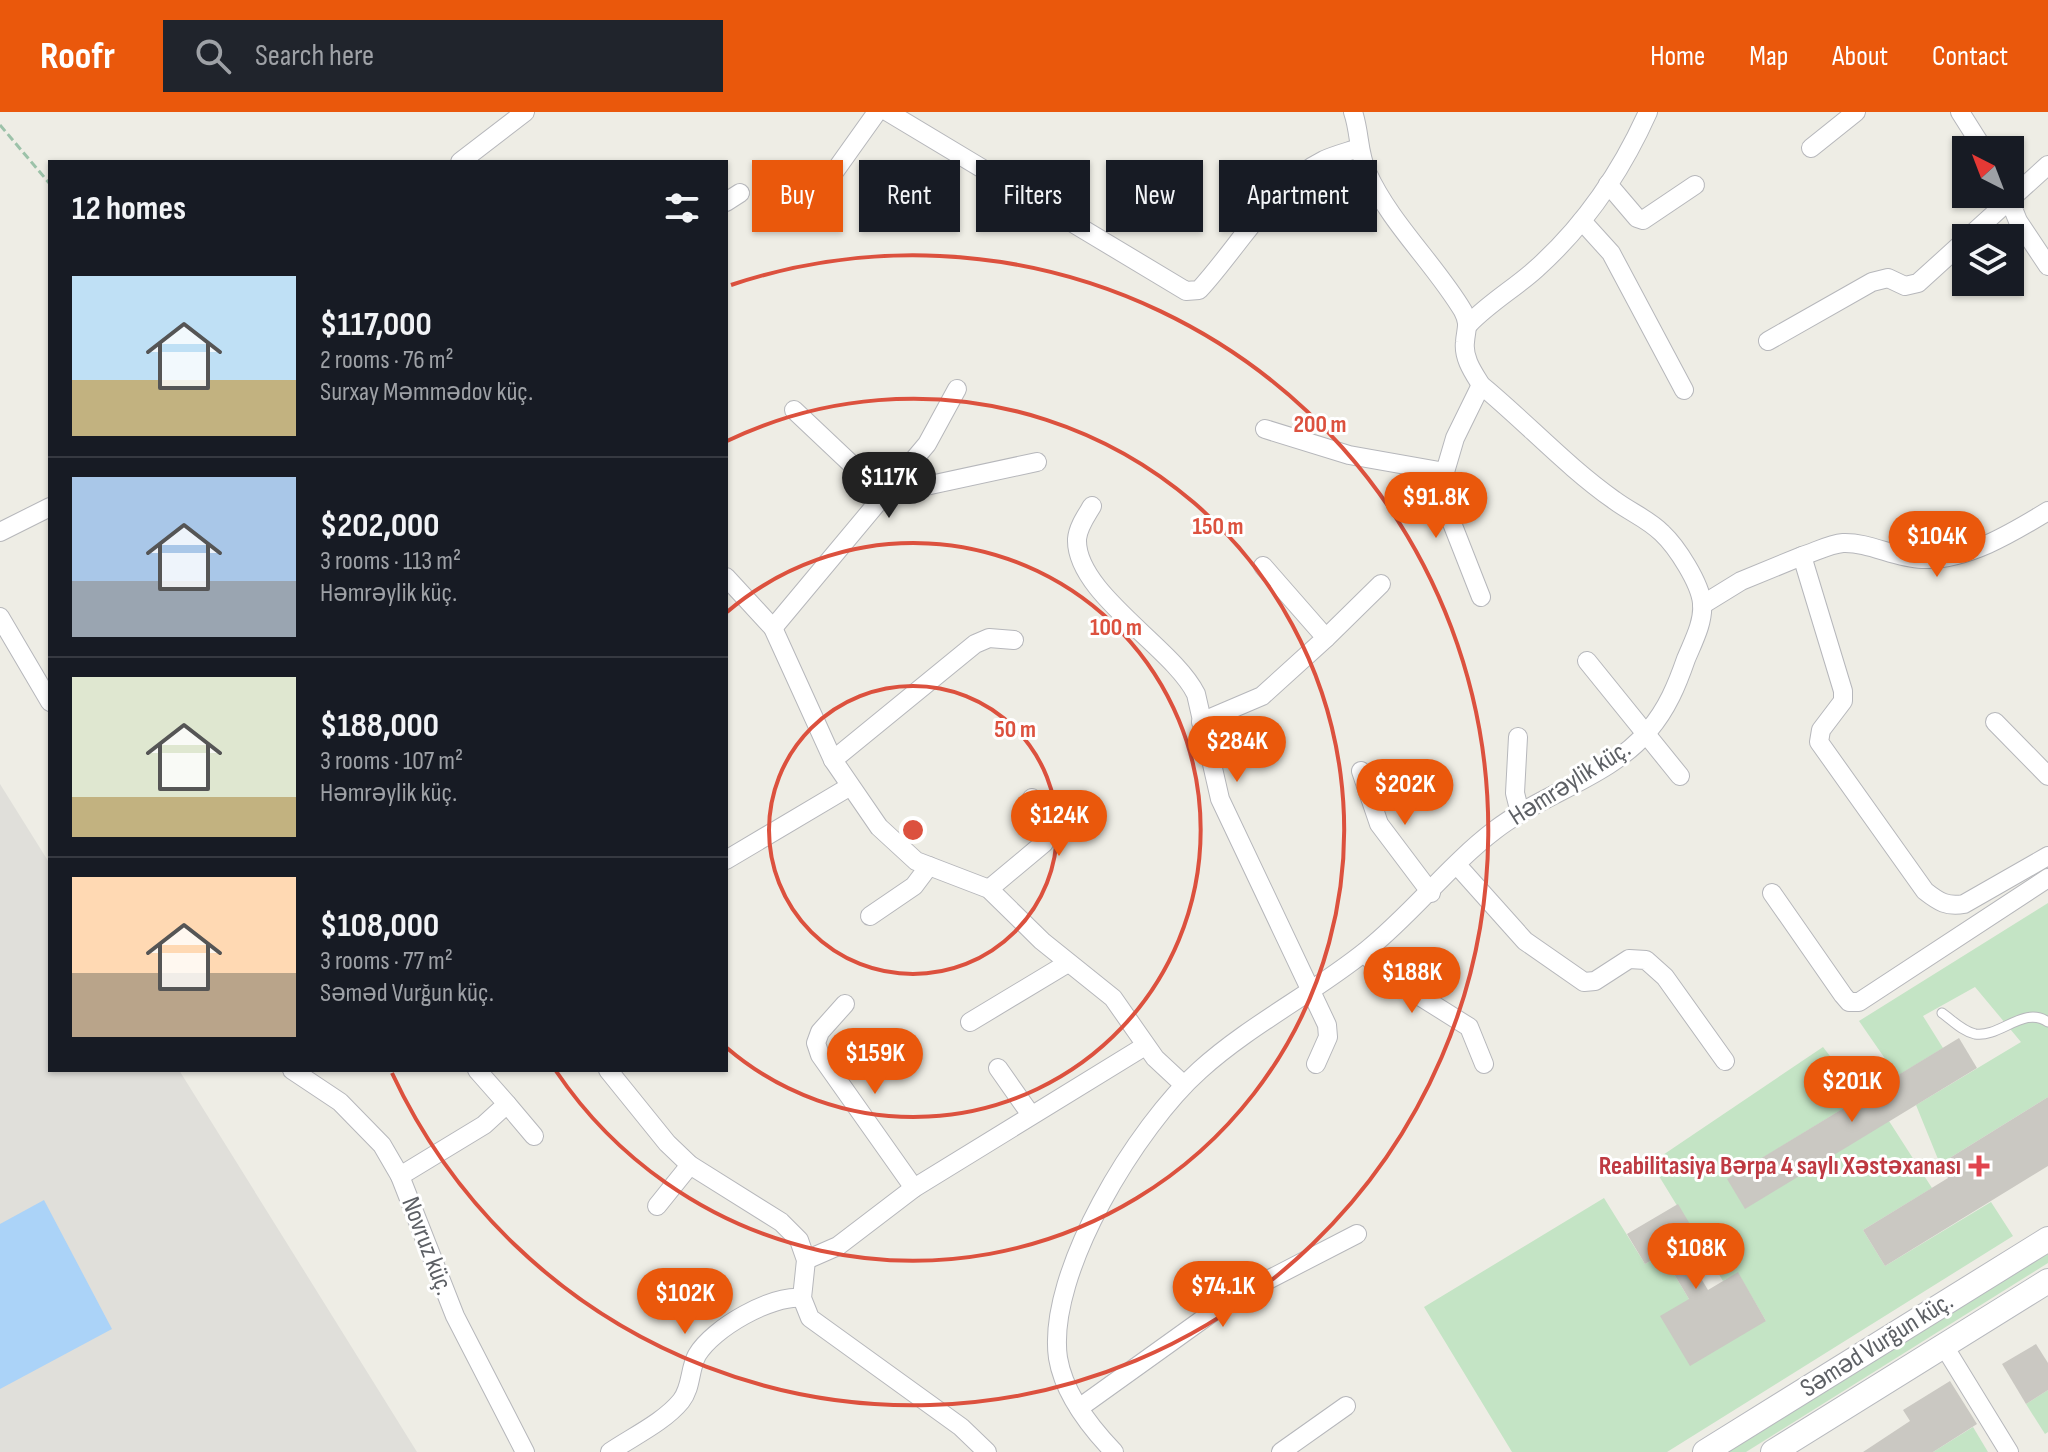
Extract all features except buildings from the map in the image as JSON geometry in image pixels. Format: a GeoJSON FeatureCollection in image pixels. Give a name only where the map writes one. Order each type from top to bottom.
{"type":"FeatureCollection","features":[{"type":"Feature","properties":{"kind":"main road","name":"Səməd Vurğun küç."},"geometry":{"type":"LineString","coordinates":[[1705,1452],[2048,1239]]}},
{"type":"Feature","properties":{"kind":"main road","name":"Səməd Vurğun küç."},"geometry":{"type":"LineString","coordinates":[[1773,1452],[2048,1281]]}},
{"type":"Feature","properties":{"kind":"street"},"geometry":{"type":"LineString","coordinates":[[463,160],[525,112]]}},
{"type":"Feature","properties":{"kind":"street"},"geometry":{"type":"LineString","coordinates":[[843,160],[877,112]]}},
{"type":"Feature","properties":{"kind":"street"},"geometry":{"type":"LineString","coordinates":[[888,112],[1186,291],[1199,290],[1271,204],[1298,178],[1323,161],[1359,148]]}},
{"type":"Feature","properties":{"kind":"street"},"geometry":{"type":"LineString","coordinates":[[1353,112],[1359,127],[1359,148],[1376,189],[1455,297],[1469,324]]}},
{"type":"Feature","properties":{"kind":"street"},"geometry":{"type":"LineString","coordinates":[[1648,112],[1608,184],[1582,221],[1559,248],[1469,324],[1464,343],[1467,360],[1481,385],[1614,500],[1665,536],[1695,585],[1702,605],[1741,581],[1840,543],[1855,544],[1893,556],[1947,558],[2011,534],[2048,511]]}},
{"type":"Feature","properties":{"kind":"street"},"geometry":{"type":"LineString","coordinates":[[1811,148],[1856,112]]}},
{"type":"Feature","properties":{"kind":"street"},"geometry":{"type":"LineString","coordinates":[[1960,112],[1975,136]]}},
{"type":"Feature","properties":{"kind":"street"},"geometry":{"type":"LineString","coordinates":[[2024,184],[2048,165]]}},
{"type":"Feature","properties":{"kind":"street"},"geometry":{"type":"LineString","coordinates":[[1608,184],[1637,218],[1643,220],[1695,185]]}},
{"type":"Feature","properties":{"kind":"street"},"geometry":{"type":"LineString","coordinates":[[1768,341],[1872,282],[1888,278],[1905,286],[1918,283],[1996,208]]}},
{"type":"Feature","properties":{"kind":"street"},"geometry":{"type":"LineString","coordinates":[[2013,208],[2022,229],[2048,266]]}},
{"type":"Feature","properties":{"kind":"street"},"geometry":{"type":"LineString","coordinates":[[1582,221],[1611,253],[1684,390]]}},
{"type":"Feature","properties":{"kind":"street"},"geometry":{"type":"LineString","coordinates":[[1481,385],[1469,405],[1445,472],[1450,518],[1481,597]]}},
{"type":"Feature","properties":{"kind":"street"},"geometry":{"type":"LineString","coordinates":[[773,628],[927,444],[957,389]]}},
{"type":"Feature","properties":{"kind":"street"},"geometry":{"type":"LineString","coordinates":[[794,410],[884,495]]}},
{"type":"Feature","properties":{"kind":"street"},"geometry":{"type":"LineString","coordinates":[[1265,429],[1349,455],[1445,472]]}},
{"type":"Feature","properties":{"kind":"street"},"geometry":{"type":"LineString","coordinates":[[884,495],[1037,462]]}},
{"type":"Feature","properties":{"kind":"street"},"geometry":{"type":"LineString","coordinates":[[1092,506],[1080,527],[1077,542],[1082,559],[1116,609],[1189,679],[1220,799],[1327,1025],[1328,1037],[1316,1064]]}},
{"type":"Feature","properties":{"kind":"street"},"geometry":{"type":"LineString","coordinates":[[0,532],[48,508]]}},
{"type":"Feature","properties":{"kind":"street"},"geometry":{"type":"LineString","coordinates":[[1802,556],[1843,691],[1843,701],[1821,730],[1819,742],[1925,891],[1950,906],[1964,904],[2048,856]]}},
{"type":"Feature","properties":{"kind":"street"},"geometry":{"type":"LineString","coordinates":[[1263,566],[1326,638]]}},
{"type":"Feature","properties":{"kind":"street"},"geometry":{"type":"LineString","coordinates":[[728,579],[773,628],[833,760],[849,787],[901,849],[929,866],[989,889],[1068,963],[1113,998],[1133,1023],[1145,1046],[1184,1085]]}},
{"type":"Feature","properties":{"kind":"street"},"geometry":{"type":"LineString","coordinates":[[1201,722],[1262,696],[1381,584]]}},
{"type":"Feature","properties":{"kind":"street","name":"Həmrəylik küç."},"geometry":{"type":"LineString","coordinates":[[1114,1452],[1079,1408],[1067,1387],[1057,1340],[1058,1319],[1071,1268],[1086,1230],[1116,1179],[1184,1085],[1219,1054],[1364,953],[1496,829],[1611,762],[1647,733],[1673,694],[1699,624],[1702,605]]}},
{"type":"Feature","properties":{"kind":"street"},"geometry":{"type":"LineString","coordinates":[[0,617],[43,670],[48,693]]}},
{"type":"Feature","properties":{"kind":"street"},"geometry":{"type":"LineString","coordinates":[[833,760],[975,644],[989,638],[1014,640]]}},
{"type":"Feature","properties":{"kind":"street"},"geometry":{"type":"LineString","coordinates":[[1587,661],[1680,776]]}},
{"type":"Feature","properties":{"kind":"street"},"geometry":{"type":"LineString","coordinates":[[1995,722],[2048,776]]}},
{"type":"Feature","properties":{"kind":"street"},"geometry":{"type":"LineString","coordinates":[[1518,737],[1515,793],[1520,813]]}},
{"type":"Feature","properties":{"kind":"street"},"geometry":{"type":"LineString","coordinates":[[1361,771],[1379,824],[1431,893]]}},
{"type":"Feature","properties":{"kind":"street"},"geometry":{"type":"LineString","coordinates":[[728,859],[849,787]]}},
{"type":"Feature","properties":{"kind":"street"},"geometry":{"type":"LineString","coordinates":[[989,889],[1044,843],[1048,833],[1032,798]]}},
{"type":"Feature","properties":{"kind":"street"},"geometry":{"type":"LineString","coordinates":[[1457,865],[1525,941],[1584,982],[1595,981],[1629,959],[1646,960],[1665,977],[1725,1061]]}},
{"type":"Feature","properties":{"kind":"street"},"geometry":{"type":"LineString","coordinates":[[870,916],[914,886],[929,866]]}},
{"type":"Feature","properties":{"kind":"street"},"geometry":{"type":"LineString","coordinates":[[1772,893],[1843,995],[1849,1002],[1859,1002],[2048,878]]}},
{"type":"Feature","properties":{"kind":"street"},"geometry":{"type":"LineString","coordinates":[[1364,953],[1386,975],[1469,1027],[1484,1064]]}},
{"type":"Feature","properties":{"kind":"street"},"geometry":{"type":"LineString","coordinates":[[970,1022],[1068,963]]}},
{"type":"Feature","properties":{"kind":"street"},"geometry":{"type":"LineString","coordinates":[[845,1004],[820,1032],[816,1043],[820,1055],[914,1188]]}},
{"type":"Feature","properties":{"kind":"street"},"geometry":{"type":"LineString","coordinates":[[806,1260],[838,1246],[914,1188],[1145,1046]]}},
{"type":"Feature","properties":{"kind":"street"},"geometry":{"type":"LineString","coordinates":[[998,1068],[1031,1115]]}},
{"type":"Feature","properties":{"kind":"street"},"geometry":{"type":"LineString","coordinates":[[479,1072],[534,1136]]}},
{"type":"Feature","properties":{"kind":"street"},"geometry":{"type":"LineString","coordinates":[[610,1072],[667,1143],[690,1165],[781,1222],[799,1240],[806,1260],[802,1298],[810,1318],[826,1333],[961,1427],[987,1452]]}},
{"type":"Feature","properties":{"kind":"street","name":"Novruz küç."},"geometry":{"type":"LineString","coordinates":[[302,1073],[364,1124],[400,1176],[455,1316],[525,1452]]}},
{"type":"Feature","properties":{"kind":"street"},"geometry":{"type":"LineString","coordinates":[[400,1176],[484,1125],[507,1104]]}},
{"type":"Feature","properties":{"kind":"street"},"geometry":{"type":"LineString","coordinates":[[657,1206],[690,1165]]}},
{"type":"Feature","properties":{"kind":"street"},"geometry":{"type":"LineString","coordinates":[[1079,1408],[1231,1299],[1357,1234]]}},
{"type":"Feature","properties":{"kind":"street"},"geometry":{"type":"LineString","coordinates":[[610,1452],[679,1404],[690,1388],[695,1358],[707,1341],[769,1301],[785,1296],[802,1298]]}},
{"type":"Feature","properties":{"kind":"street"},"geometry":{"type":"LineString","coordinates":[[1944,1346],[2009,1452]]}},
{"type":"Feature","properties":{"kind":"street"},"geometry":{"type":"LineString","coordinates":[[1281,1452],[1346,1406]]}},
{"type":"Feature","properties":{"kind":"lane"},"geometry":{"type":"LineString","coordinates":[[1942,1013],[1973,1034],[1982,1034],[2029,1017],[2048,1022]]}},
{"type":"Feature","properties":{"kind":"path"},"geometry":{"type":"LineString","coordinates":[[0,125],[48,182]]}},
{"type":"Feature","properties":{"kind":"shaded area"},"geometry":{"type":"Polygon","coordinates":[[[0,784],[48,861],[48,1072],[180,1072],[417,1452],[0,1452],[0,784]]]}},
{"type":"Feature","properties":{"kind":"green space"},"geometry":{"type":"Polygon","coordinates":[[[2048,903],[2048,1097],[1940,1164],[1916,1105],[2021,1042],[1975,987],[1923,1016],[1943,1048],[1897,1076],[1859,1021],[2048,903]]]}},
{"type":"Feature","properties":{"kind":"green space"},"geometry":{"type":"Polygon","coordinates":[[[1823,1047],[1862,1097],[1728,1179],[1889,1121],[1932,1188],[1863,1230],[1885,1266],[1991,1202],[2013,1236],[1667,1452],[1512,1452],[1424,1307],[1604,1198],[1645,1264],[1662,1254],[1689,1299],[1766,1321],[1738,1273],[1723,1281],[1651,1163],[1823,1047]]]}},
{"type":"Feature","properties":{"kind":"green space"},"geometry":{"type":"Polygon","coordinates":[[[2048,1251],[2048,1263],[1746,1452],[1727,1452],[2048,1251]]]}},
{"type":"Feature","properties":{"kind":"green space"},"geometry":{"type":"Polygon","coordinates":[[[2048,1390],[2048,1432],[2045,1434],[2026,1404],[2048,1390]]]}},
{"type":"Feature","properties":{"kind":"green space"},"geometry":{"type":"Polygon","coordinates":[[[1973,1427],[1988,1452],[1933,1452],[1973,1427]]]}},
{"type":"Feature","properties":{"kind":"water"},"geometry":{"type":"Polygon","coordinates":[[[44,1200],[112,1329],[0,1389],[0,1224],[44,1200]]]}},
{"type":"Feature","properties":{"kind":"place","name":"Reabilitasiya Bәrpa 4 saylı Xəstəxanası"},"geometry":{"type":"Point","coordinates":[1979,1166]}}]}
